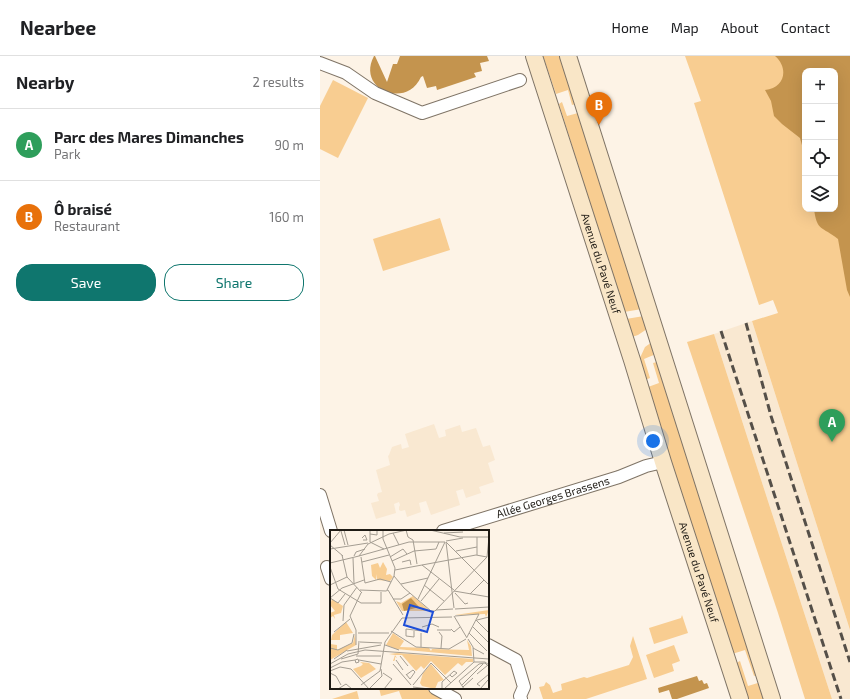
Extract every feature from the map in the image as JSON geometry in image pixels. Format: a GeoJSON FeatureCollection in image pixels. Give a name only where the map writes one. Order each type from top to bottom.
{"type":"FeatureCollection","features":[{"type":"Feature","properties":{"kind":"main road","name":"Avenue du Pavé Neuf"},"geometry":{"type":"LineString","coordinates":[[534,56],[740,699]]}},
{"type":"Feature","properties":{"kind":"main road"},"geometry":{"type":"LineString","coordinates":[[568,56],[772,699]]}},
{"type":"Feature","properties":{"kind":"street"},"geometry":{"type":"LineString","coordinates":[[320,63],[346,73],[375,93],[422,113],[520,80]]}},
{"type":"Feature","properties":{"kind":"street","name":"Allée Georges Brassens"},"geometry":{"type":"LineString","coordinates":[[446,530],[619,477],[646,466],[663,462]]}},
{"type":"Feature","properties":{"kind":"street"},"geometry":{"type":"LineString","coordinates":[[320,495],[331,530]]}},
{"type":"Feature","properties":{"kind":"street"},"geometry":{"type":"LineString","coordinates":[[489,646],[516,660],[524,687],[520,696],[521,699]]}},
{"type":"Feature","properties":{"kind":"street"},"geometry":{"type":"LineString","coordinates":[[437,689],[455,699]]}},
{"type":"Feature","properties":{"kind":"shaded area"},"geometry":{"type":"Polygon","coordinates":[[[374,56],[387,82],[393,64],[397,64],[400,56],[487,56],[489,61],[480,63],[482,71],[474,73],[476,77],[437,90],[436,86],[427,88],[423,76],[414,87],[405,92],[395,94],[385,91],[377,86],[372,78],[370,68],[374,56]]]}},
{"type":"Feature","properties":{"kind":"shaded area"},"geometry":{"type":"Polygon","coordinates":[[[543,56],[561,56],[576,104],[572,105],[568,90],[556,94],[543,56]]]}},
{"type":"Feature","properties":{"kind":"shaded area"},"geometry":{"type":"Polygon","coordinates":[[[685,56],[850,56],[850,630],[752,321],[778,313],[773,300],[759,305],[694,103],[701,101],[685,56]]]}},
{"type":"Feature","properties":{"kind":"shaded area"},"geometry":{"type":"Polygon","coordinates":[[[775,56],[850,56],[850,297],[847,290],[838,239],[821,228],[817,222],[814,212],[838,212],[838,68],[802,68],[802,145],[800,138],[774,116],[771,101],[765,90],[777,86],[781,82],[783,72],[779,61],[775,56]]]}},
{"type":"Feature","properties":{"kind":"shaded area"},"geometry":{"type":"Polygon","coordinates":[[[333,80],[368,98],[338,158],[320,149],[320,106],[333,80]]]}},
{"type":"Feature","properties":{"kind":"shaded area"},"geometry":{"type":"Polygon","coordinates":[[[562,102],[567,116],[578,113],[642,309],[624,312],[559,104],[562,102]]]}},
{"type":"Feature","properties":{"kind":"shaded area"},"geometry":{"type":"Polygon","coordinates":[[[440,218],[450,250],[383,271],[373,239],[440,218]]]}},
{"type":"Feature","properties":{"kind":"shaded area"},"geometry":{"type":"Polygon","coordinates":[[[644,316],[647,329],[632,337],[626,319],[644,316]]]}},
{"type":"Feature","properties":{"kind":"shaded area"},"geometry":{"type":"Polygon","coordinates":[[[752,321],[850,630],[850,699],[832,699],[714,334],[752,321]]]}},
{"type":"Feature","properties":{"kind":"shaded area"},"geometry":{"type":"Polygon","coordinates":[[[714,334],[832,699],[805,699],[778,613],[687,342],[714,334]]]}},
{"type":"Feature","properties":{"kind":"shaded area"},"geometry":{"type":"Polygon","coordinates":[[[652,342],[656,354],[644,359],[650,378],[645,380],[639,360],[645,347],[652,342]]]}},
{"type":"Feature","properties":{"kind":"shaded area"},"geometry":{"type":"Polygon","coordinates":[[[657,362],[758,675],[754,676],[745,650],[732,654],[648,387],[659,383],[653,363],[657,362]]]}},
{"type":"Feature","properties":{"kind":"shaded area"},"geometry":{"type":"Polygon","coordinates":[[[434,424],[439,438],[446,436],[445,430],[460,425],[462,432],[476,428],[483,447],[490,445],[495,460],[488,463],[494,482],[479,487],[481,493],[466,498],[463,489],[456,491],[460,505],[431,515],[426,501],[419,503],[421,512],[407,517],[405,510],[399,510],[399,502],[394,504],[396,513],[376,519],[371,503],[379,501],[377,495],[378,493],[382,492],[376,470],[390,465],[388,456],[392,447],[401,444],[402,449],[409,447],[405,434],[434,424]]]}},
{"type":"Feature","properties":{"kind":"shaded area"},"geometry":{"type":"Polygon","coordinates":[[[682,615],[688,633],[654,644],[649,628],[681,618],[682,615]]]}},
{"type":"Feature","properties":{"kind":"shaded area"},"geometry":{"type":"Polygon","coordinates":[[[633,636],[647,679],[586,699],[543,699],[539,687],[544,686],[546,682],[550,685],[553,693],[562,690],[561,684],[584,677],[587,678],[629,665],[633,657],[630,646],[633,636]]]}},
{"type":"Feature","properties":{"kind":"shaded area"},"geometry":{"type":"Polygon","coordinates":[[[674,645],[680,661],[672,664],[674,671],[654,678],[646,655],[674,645]]]}},
{"type":"Feature","properties":{"kind":"shaded area"},"geometry":{"type":"Polygon","coordinates":[[[740,661],[748,686],[761,682],[766,699],[747,699],[736,663],[740,661]]]}},
{"type":"Feature","properties":{"kind":"shaded area"},"geometry":{"type":"Polygon","coordinates":[[[697,676],[699,681],[702,680],[704,684],[707,683],[709,688],[677,699],[672,699],[669,690],[659,693],[658,688],[697,676]]]}},
{"type":"Feature","properties":{"kind":"shaded area"},"geometry":{"type":"Polygon","coordinates":[[[379,689],[426,689],[444,699],[402,699],[399,691],[381,696],[379,689]]]}},
{"type":"Feature","properties":{"kind":"shaded area"},"geometry":{"type":"Polygon","coordinates":[[[357,691],[359,699],[332,699],[357,691]]]}},
{"type":"Feature","properties":{"kind":"railway"},"geometry":{"type":"LineString","coordinates":[[746,323],[771,416],[850,662]]}},
{"type":"Feature","properties":{"kind":"railway"},"geometry":{"type":"LineString","coordinates":[[721,331],[841,699]]}},
{"type":"Feature","properties":{"kind":"place","name":"Ô braisé"},"geometry":{"type":"Point","coordinates":[599,125]}},
{"type":"Feature","properties":{"kind":"place","name":"Parc des Mares Dimanches"},"geometry":{"type":"Point","coordinates":[832,442]}}]}
